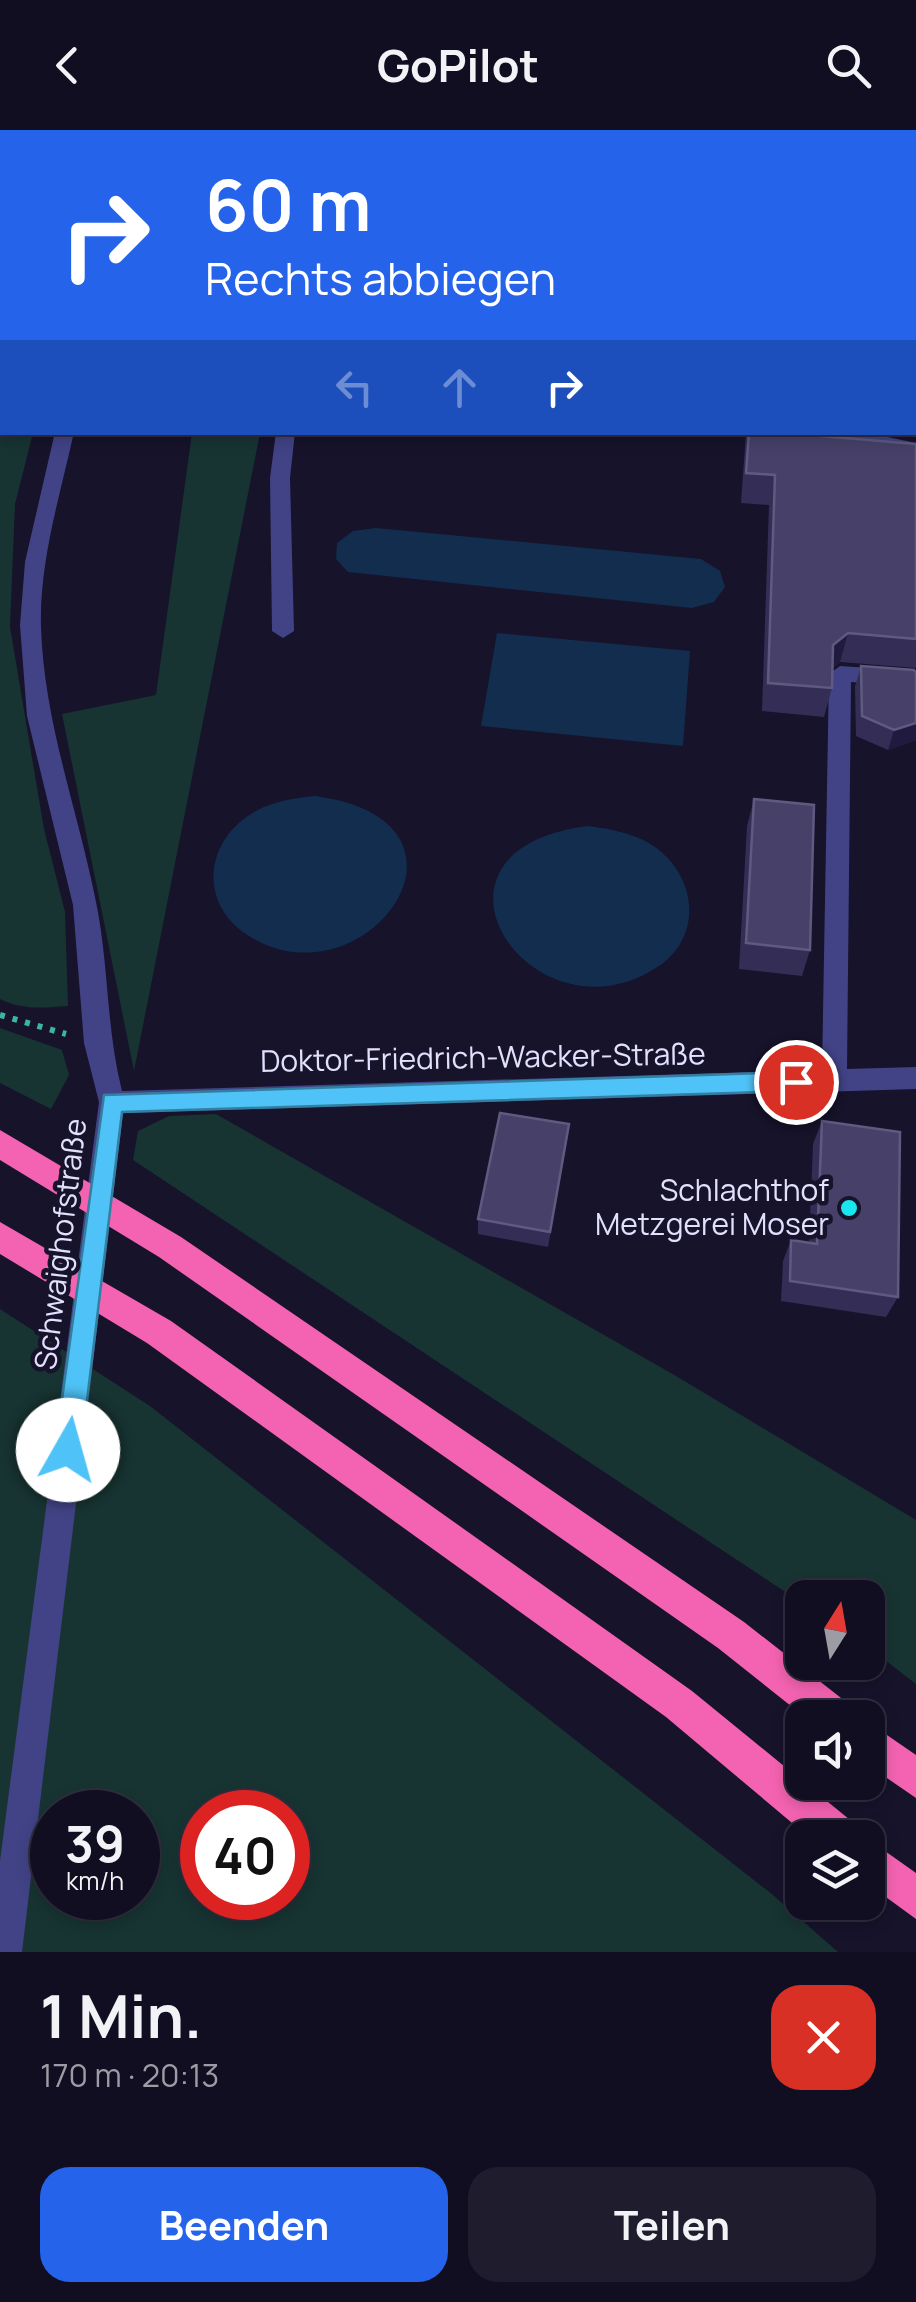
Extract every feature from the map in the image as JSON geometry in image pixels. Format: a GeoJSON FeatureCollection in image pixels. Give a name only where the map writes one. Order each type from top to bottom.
{"type":"FeatureCollection","features":[{"type":"Feature","properties":{"kind":"highway"},"geometry":{"type":"LineString","coordinates":[[1,1145],[170,1248],[731,1634],[814,1700]]}},
{"type":"Feature","properties":{"kind":"highway"},"geometry":{"type":"LineString","coordinates":[[0,1238],[159,1332],[680,1704],[819,1820]]}},
{"type":"Feature","properties":{"kind":"highway"},"geometry":{"type":"LineString","coordinates":[[885,1754],[916,1779]]}},
{"type":"Feature","properties":{"kind":"highway"},"geometry":{"type":"LineString","coordinates":[[885,1873],[916,1899]]}},
{"type":"Feature","properties":{"kind":"street","name":"Schwaighofstraße"},"geometry":{"type":"LineString","coordinates":[[5,1952],[112,1102],[96,1042],[85,906],[38,716],[30,625],[37,548],[63,435]]}},
{"type":"Feature","properties":{"kind":"street"},"geometry":{"type":"LineString","coordinates":[[283,631],[280,478],[286,435]]}},
{"type":"Feature","properties":{"kind":"street"},"geometry":{"type":"LineString","coordinates":[[845,435],[916,449]]}},
{"type":"Feature","properties":{"kind":"street"},"geometry":{"type":"LineString","coordinates":[[834,1080],[840,674],[916,679]]}},
{"type":"Feature","properties":{"kind":"street","name":"Doktor-Friedrich-Wacker-Straße"},"geometry":{"type":"LineString","coordinates":[[112,1102],[916,1078]]}},
{"type":"Feature","properties":{"kind":"path"},"geometry":{"type":"LineString","coordinates":[[0,1015],[96,1042]]}},
{"type":"Feature","properties":{"kind":"green space"},"geometry":{"type":"Polygon","coordinates":[[[0,435],[32,435],[15,504],[10,627],[44,829],[65,912],[68,1006],[25,1007],[0,999],[0,435]]]}},
{"type":"Feature","properties":{"kind":"green space"},"geometry":{"type":"Polygon","coordinates":[[[192,435],[260,435],[134,1071],[62,714],[156,695],[192,435]]]}},
{"type":"Feature","properties":{"kind":"green space"},"geometry":{"type":"Polygon","coordinates":[[[0,1028],[62,1050],[69,1075],[51,1109],[0,1083],[0,1028]]]}},
{"type":"Feature","properties":{"kind":"green space"},"geometry":{"type":"Polygon","coordinates":[[[216,1114],[676,1376],[916,1520],[916,1684],[885,1660],[885,1580],[785,1580],[785,1592],[133,1160],[138,1131],[169,1116],[216,1114]]]}},
{"type":"Feature","properties":{"kind":"green space"},"geometry":{"type":"Polygon","coordinates":[[[0,1309],[150,1406],[773,1895],[785,1906],[785,1920],[802,1920],[838,1952],[0,1952],[0,1309]]]}},
{"type":"Feature","properties":{"kind":"water"},"geometry":{"type":"Polygon","coordinates":[[[376,528],[701,559],[720,571],[725,587],[714,602],[692,608],[348,572],[336,559],[337,543],[353,531],[376,528]]]}},
{"type":"Feature","properties":{"kind":"water"},"geometry":{"type":"Polygon","coordinates":[[[497,633],[690,651],[683,746],[481,726],[497,633]]]}},
{"type":"Feature","properties":{"kind":"water"},"geometry":{"type":"Polygon","coordinates":[[[315,796],[371,812],[400,839],[407,871],[395,904],[369,931],[333,949],[290,951],[246,934],[230,920],[214,888],[214,870],[226,837],[239,823],[270,805],[315,796]]]}},
{"type":"Feature","properties":{"kind":"water"},"geometry":{"type":"Polygon","coordinates":[[[588,826],[633,836],[663,853],[684,884],[689,901],[684,936],[674,952],[659,966],[612,985],[568,983],[531,965],[505,937],[493,903],[501,870],[531,842],[588,826]]]}},
{"type":"Feature","properties":{"kind":"building"},"geometry":{"type":"Polygon","coordinates":[[[749,435],[810,435],[916,444],[916,639],[848,633],[833,645],[832,688],[768,683],[775,475],[746,473],[749,435]]]}},
{"type":"Feature","properties":{"kind":"building"},"geometry":{"type":"Polygon","coordinates":[[[861,666],[914,670],[916,723],[894,730],[862,716],[861,666]]]}},
{"type":"Feature","properties":{"kind":"building"},"geometry":{"type":"Polygon","coordinates":[[[754,799],[814,805],[810,950],[746,943],[754,799]]]}},
{"type":"Feature","properties":{"kind":"building"},"geometry":{"type":"Polygon","coordinates":[[[500,1113],[569,1124],[550,1232],[478,1219],[500,1113]]]}},
{"type":"Feature","properties":{"kind":"building","name":"Schlachthof Metzgerei Moser"},"geometry":{"type":"Polygon","coordinates":[[[822,1121],[900,1132],[898,1297],[790,1281],[791,1240],[817,1244],[822,1121]]]}},
{"type":"Feature","properties":{"kind":"place","name":"Schlachthof Metzgerei Moser"},"geometry":{"type":"Point","coordinates":[849,1208]}},
{"type":"Feature","properties":{"kind":"route"},"geometry":{"type":"LineString","coordinates":[[68,1450],[112,1102],[796,1082]]}}]}
